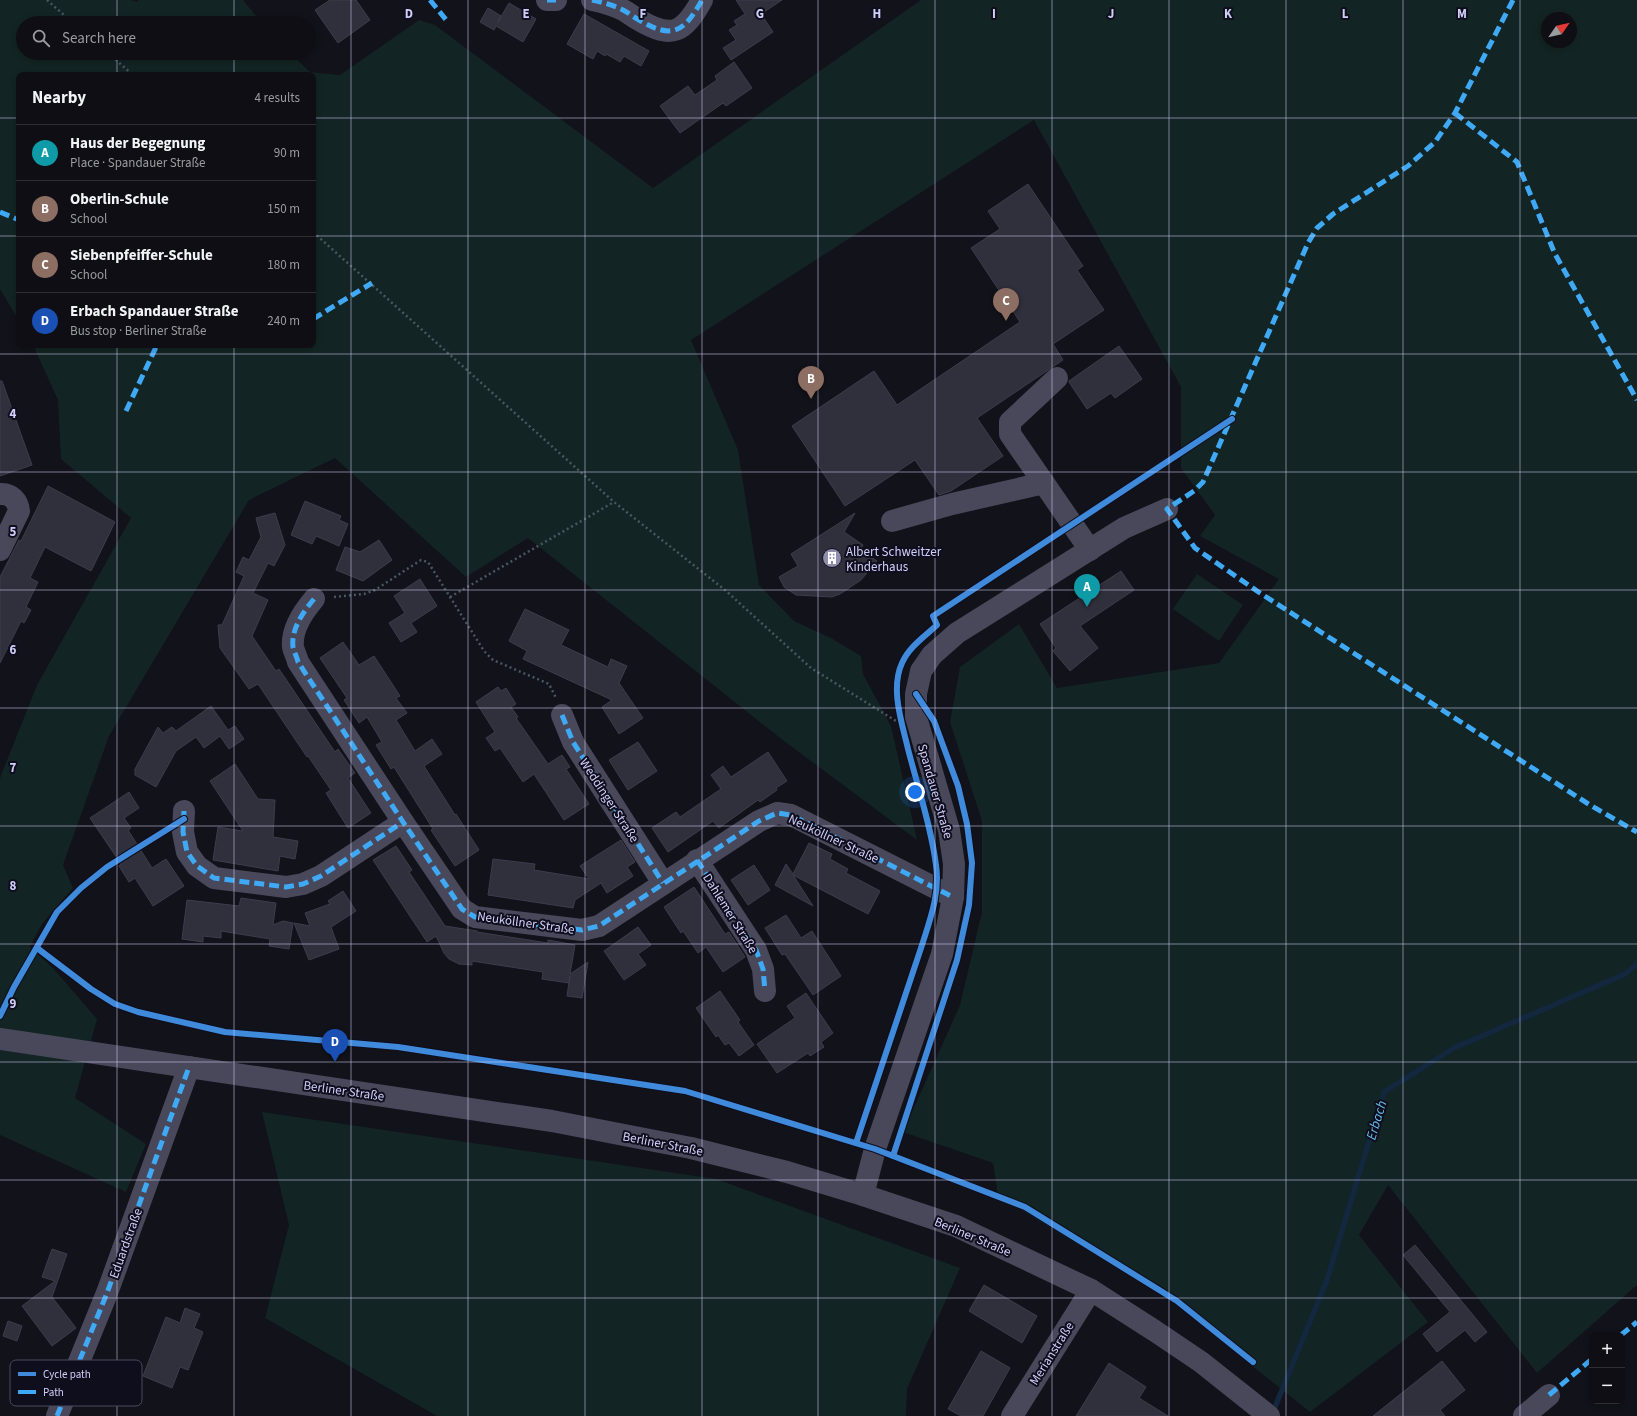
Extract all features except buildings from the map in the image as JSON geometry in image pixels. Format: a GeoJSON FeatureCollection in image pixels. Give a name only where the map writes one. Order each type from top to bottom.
{"type":"FeatureCollection","features":[{"type":"Feature","properties":{"kind":"street"},"geometry":{"type":"LineString","coordinates":[[547,0],[556,0]]}},
{"type":"Feature","properties":{"kind":"street"},"geometry":{"type":"LineString","coordinates":[[592,0],[622,9],[658,30],[669,32],[682,27],[693,16],[702,0]]}},
{"type":"Feature","properties":{"kind":"street"},"geometry":{"type":"LineString","coordinates":[[1057,378],[1010,422],[1010,434],[1090,550]]}},
{"type":"Feature","properties":{"kind":"street"},"geometry":{"type":"LineString","coordinates":[[892,521],[952,504],[1044,483]]}},
{"type":"Feature","properties":{"kind":"street"},"geometry":{"type":"LineString","coordinates":[[0,494],[5,493],[13,497],[19,505],[18,516],[0,550]]}},
{"type":"Feature","properties":{"kind":"street","name":"Spandauer Straße"},"geometry":{"type":"LineString","coordinates":[[863,1194],[875,1149],[942,954],[953,896],[954,864],[949,830],[916,717],[916,694],[921,671],[932,655],[957,633],[1124,528],[1167,509]]}},
{"type":"Feature","properties":{"kind":"street","name":"Neuköllner Straße"},"geometry":{"type":"LineString","coordinates":[[314,599],[305,610],[296,626],[293,646],[298,662],[462,909],[475,917],[582,930],[599,926],[697,860],[759,821],[777,813],[791,815],[953,896]]}},
{"type":"Feature","properties":{"kind":"street","name":"Weddinger Straße"},"geometry":{"type":"LineString","coordinates":[[562,715],[573,742],[664,883]]}},
{"type":"Feature","properties":{"kind":"street"},"geometry":{"type":"LineString","coordinates":[[184,811],[183,832],[186,852],[197,866],[214,878],[286,887],[302,884],[321,876],[403,822]]}},
{"type":"Feature","properties":{"kind":"street","name":"Dahlemer Straße"},"geometry":{"type":"LineString","coordinates":[[697,860],[756,950],[763,969],[765,991]]}},
{"type":"Feature","properties":{"kind":"street","name":"Berliner Straße"},"geometry":{"type":"LineString","coordinates":[[0,1038],[552,1122],[691,1148],[787,1172],[863,1194],[956,1226],[1091,1290],[1194,1358],[1263,1411]]}},
{"type":"Feature","properties":{"kind":"street","name":"Eduardstraße"},"geometry":{"type":"LineString","coordinates":[[80,1360],[107,1293],[189,1067]]}},
{"type":"Feature","properties":{"kind":"street","name":"Merianstraße"},"geometry":{"type":"LineString","coordinates":[[1012,1416],[1091,1290]]}},
{"type":"Feature","properties":{"kind":"street"},"geometry":{"type":"LineString","coordinates":[[1524,1416],[1549,1395]]}},
{"type":"Feature","properties":{"kind":"street","name":"Eduardstraße"},"geometry":{"type":"LineString","coordinates":[[57,1416],[61,1406]]}},
{"type":"Feature","properties":{"kind":"path"},"geometry":{"type":"LineString","coordinates":[[47,0],[65,16]]}},
{"type":"Feature","properties":{"kind":"path"},"geometry":{"type":"LineString","coordinates":[[116,60],[130,72]]}},
{"type":"Feature","properties":{"kind":"path"},"geometry":{"type":"LineString","coordinates":[[316,235],[614,502],[725,590],[811,668],[921,736]]}},
{"type":"Feature","properties":{"kind":"path"},"geometry":{"type":"LineString","coordinates":[[450,597],[614,502]]}},
{"type":"Feature","properties":{"kind":"path"},"geometry":{"type":"LineString","coordinates":[[314,599],[364,594],[375,590],[421,560],[428,562],[484,651],[493,660],[549,684],[555,693],[562,715]]}},
{"type":"Feature","properties":{"kind":"shaded area"},"geometry":{"type":"Polygon","coordinates":[[[0,0],[131,0],[137,2],[138,0],[243,0],[256,16],[16,16],[16,60],[297,60],[310,72],[16,72],[16,316],[0,289],[0,0]]]}},
{"type":"Feature","properties":{"kind":"shaded area"},"geometry":{"type":"Polygon","coordinates":[[[921,0],[1637,0],[1637,1285],[1537,1373],[1388,1185],[1359,1235],[1428,1322],[1310,1412],[1172,1302],[998,1196],[993,1163],[903,1132],[960,1005],[982,912],[982,821],[950,722],[960,667],[1019,624],[1057,688],[1219,663],[1279,579],[1200,536],[1215,515],[1181,468],[1181,387],[1034,120],[691,340],[738,450],[759,585],[794,621],[831,638],[861,656],[863,674],[891,726],[917,840],[784,741],[528,538],[466,577],[335,458],[249,500],[109,736],[63,865],[73,888],[42,924],[30,947],[53,968],[97,1019],[75,1098],[146,1144],[126,1192],[0,1135],[0,778],[37,685],[131,518],[61,459],[58,400],[34,348],[316,348],[316,73],[340,75],[419,20],[435,25],[653,188],[921,0]]]}},
{"type":"Feature","properties":{"kind":"shaded area"},"geometry":{"type":"Polygon","coordinates":[[[1197,574],[1243,605],[1219,641],[1173,609],[1197,574]]]}},
{"type":"Feature","properties":{"kind":"shaded area"},"geometry":{"type":"Polygon","coordinates":[[[262,1112],[716,1179],[960,1268],[907,1389],[906,1416],[437,1416],[265,1318],[289,1225],[262,1112]]]}},
{"type":"Feature","properties":{"kind":"waterway","name":"Erbach"},"geometry":{"type":"LineString","coordinates":[[1273,1412],[1327,1280],[1384,1092],[1454,1048],[1625,974],[1637,964]]}},
{"type":"Feature","properties":{"kind":"marked path"},"geometry":{"type":"LineString","coordinates":[[430,0],[447,21]]}},
{"type":"Feature","properties":{"kind":"marked path"},"geometry":{"type":"LineString","coordinates":[[547,0],[556,0]]}},
{"type":"Feature","properties":{"kind":"marked path"},"geometry":{"type":"LineString","coordinates":[[592,0],[624,10],[651,26],[669,31],[676,30],[683,26],[696,11],[702,0]]}},
{"type":"Feature","properties":{"kind":"marked path"},"geometry":{"type":"LineString","coordinates":[[1513,0],[1455,113],[1435,142],[1408,166],[1333,214],[1317,228],[1308,243],[1203,482],[1194,491],[1167,509],[1195,548],[1260,593],[1590,805],[1637,832]]}},
{"type":"Feature","properties":{"kind":"marked path"},"geometry":{"type":"LineString","coordinates":[[1455,113],[1517,162],[1555,254],[1637,400]]}},
{"type":"Feature","properties":{"kind":"marked path"},"geometry":{"type":"LineString","coordinates":[[0,212],[16,219]]}},
{"type":"Feature","properties":{"kind":"marked path"},"geometry":{"type":"LineString","coordinates":[[316,317],[372,283]]}},
{"type":"Feature","properties":{"kind":"marked path"},"geometry":{"type":"LineString","coordinates":[[126,411],[156,348]]}},
{"type":"Feature","properties":{"kind":"marked path"},"geometry":{"type":"LineString","coordinates":[[314,599],[302,615],[294,634],[293,647],[298,662],[462,909],[475,917],[582,930],[599,926],[759,821],[777,813],[791,815],[953,897]]}},
{"type":"Feature","properties":{"kind":"marked path"},"geometry":{"type":"LineString","coordinates":[[562,715],[573,742],[663,883]]}},
{"type":"Feature","properties":{"kind":"marked path"},"geometry":{"type":"LineString","coordinates":[[184,811],[183,832],[187,852],[197,866],[214,878],[286,887],[303,884],[321,876],[403,822]]}},
{"type":"Feature","properties":{"kind":"marked path"},"geometry":{"type":"LineString","coordinates":[[697,860],[756,950],[763,969],[765,991]]}},
{"type":"Feature","properties":{"kind":"marked path"},"geometry":{"type":"LineString","coordinates":[[80,1360],[107,1293],[189,1067]]}},
{"type":"Feature","properties":{"kind":"marked path"},"geometry":{"type":"LineString","coordinates":[[1625,1332],[1637,1322]]}},
{"type":"Feature","properties":{"kind":"marked path"},"geometry":{"type":"LineString","coordinates":[[1549,1395],[1589,1362]]}},
{"type":"Feature","properties":{"kind":"marked path"},"geometry":{"type":"LineString","coordinates":[[57,1416],[61,1406]]}},
{"type":"Feature","properties":{"kind":"cycle path"},"geometry":{"type":"LineString","coordinates":[[856,1143],[929,923],[936,895],[937,875],[934,850],[898,706],[897,684],[899,673],[905,657],[913,647],[937,625],[933,616],[1232,419]]}},
{"type":"Feature","properties":{"kind":"cycle path"},"geometry":{"type":"LineString","coordinates":[[893,1156],[957,960],[969,905],[972,863],[967,824],[958,786],[934,721],[916,694]]}},
{"type":"Feature","properties":{"kind":"cycle path"},"geometry":{"type":"LineString","coordinates":[[0,1016],[14,987],[57,912],[81,888],[107,867],[184,819]]}},
{"type":"Feature","properties":{"kind":"cycle path"},"geometry":{"type":"LineString","coordinates":[[37,948],[91,989],[115,1004],[138,1012],[225,1032],[398,1047],[685,1091],[875,1149],[1025,1207],[1177,1301],[1253,1362]]}},
{"type":"Feature","properties":{"kind":"place","name":"Siebenpfeiffer-Schule"},"geometry":{"type":"Point","coordinates":[1006,321]}},
{"type":"Feature","properties":{"kind":"place","name":"Oberlin-Schule"},"geometry":{"type":"Point","coordinates":[811,399]}},
{"type":"Feature","properties":{"kind":"place","name":"Albert Schweitzer Kinderhaus"},"geometry":{"type":"Point","coordinates":[832,558]}},
{"type":"Feature","properties":{"kind":"place","name":"Haus der Begegnung"},"geometry":{"type":"Point","coordinates":[1087,607]}},
{"type":"Feature","properties":{"kind":"place","name":"Erbach Spandauer Straße"},"geometry":{"type":"Point","coordinates":[335,1062]}}]}
